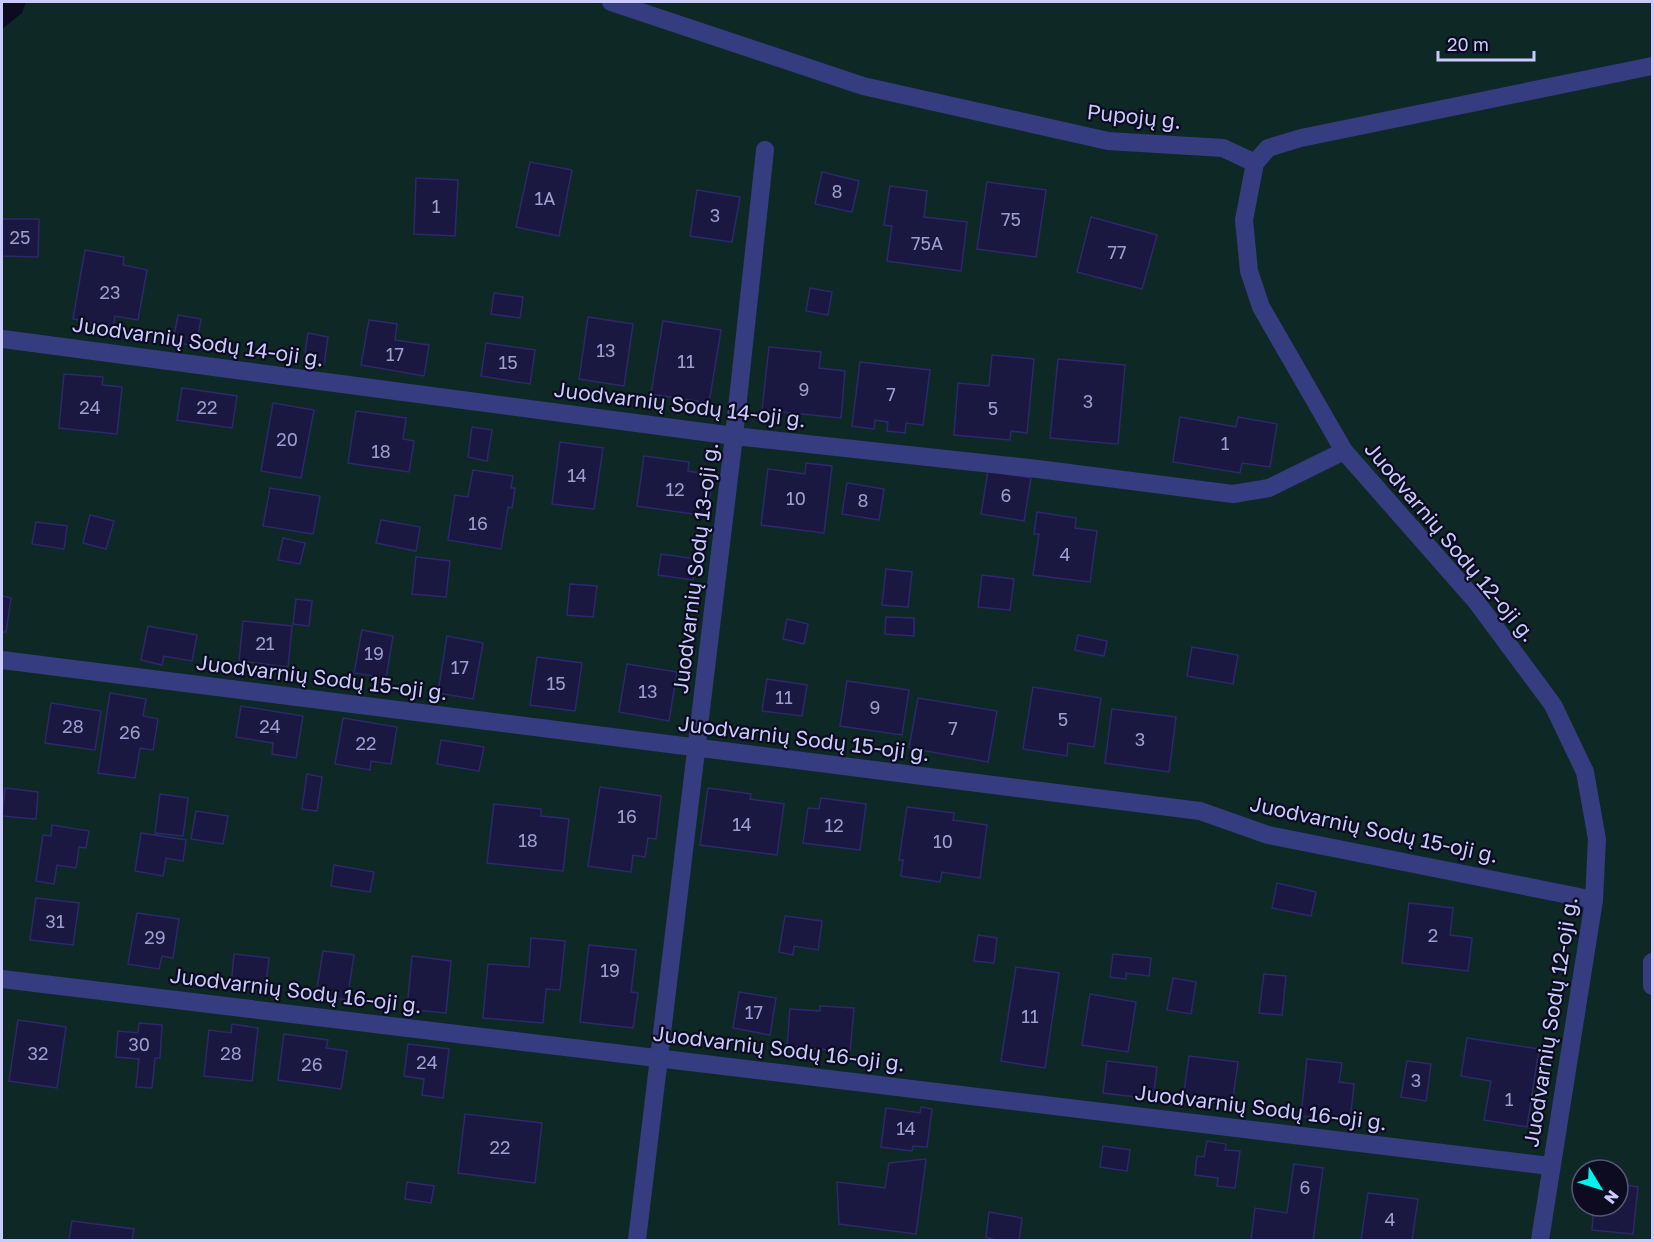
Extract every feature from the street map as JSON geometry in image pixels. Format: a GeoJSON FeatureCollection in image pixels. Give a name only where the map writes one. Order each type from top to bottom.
{"type":"FeatureCollection","features":[{"type":"Feature","properties":{"kind":"street","name":"Pupojų g."},"geometry":{"type":"LineString","coordinates":[[611,2],[863,86],[1107,141],[1223,148],[1255,163]]}},
{"type":"Feature","properties":{"kind":"street"},"geometry":{"type":"LineString","coordinates":[[1255,163],[1268,148],[1301,138],[1653,66]]}},
{"type":"Feature","properties":{"kind":"street","name":"Juodvarnių Sodų 13-oji g."},"geometry":{"type":"LineString","coordinates":[[637,1240],[734,436],[765,150]]}},
{"type":"Feature","properties":{"kind":"street","name":"Juodvarnių Sodų 12-oji g."},"geometry":{"type":"LineString","coordinates":[[1255,163],[1244,220],[1250,271],[1261,307],[1344,451],[1475,600],[1553,705],[1585,772],[1597,839],[1594,900],[1540,1240]]}},
{"type":"Feature","properties":{"kind":"street","name":"Juodvarnių Sodų 14-oji g."},"geometry":{"type":"LineString","coordinates":[[3,339],[734,436],[1038,469],[1233,494],[1269,488],[1344,451]]}},
{"type":"Feature","properties":{"kind":"street","name":"Juodvarnių Sodų 15-oji g."},"geometry":{"type":"LineString","coordinates":[[2,660],[1200,811],[1268,835],[1594,900]]}},
{"type":"Feature","properties":{"kind":"street"},"geometry":{"type":"LineString","coordinates":[[1652,983],[1653,962]]}},
{"type":"Feature","properties":{"kind":"street","name":"Juodvarnių Sodų 16-oji g."},"geometry":{"type":"LineString","coordinates":[[2,979],[1550,1166]]}},
{"type":"Feature","properties":{"kind":"green space"},"geometry":{"type":"Polygon","coordinates":[[[26,2],[1652,2],[1652,1240],[2,1240],[2,29],[22,13],[26,2]]]}},
{"type":"Feature","properties":{"kind":"building"},"geometry":{"type":"Polygon","coordinates":[[[530,162],[572,170],[559,236],[516,227],[530,162]]]}},
{"type":"Feature","properties":{"kind":"building"},"geometry":{"type":"Polygon","coordinates":[[[822,172],[859,181],[852,212],[815,204],[822,172]]]}},
{"type":"Feature","properties":{"kind":"building"},"geometry":{"type":"Polygon","coordinates":[[[416,178],[458,180],[455,236],[414,234],[416,178]]]}},
{"type":"Feature","properties":{"kind":"building"},"geometry":{"type":"Polygon","coordinates":[[[987,182],[1046,190],[1036,257],[977,249],[987,182]]]}},
{"type":"Feature","properties":{"kind":"building"},"geometry":{"type":"Polygon","coordinates":[[[890,186],[927,191],[924,217],[967,222],[961,271],[887,261],[892,226],[884,225],[890,186]]]}},
{"type":"Feature","properties":{"kind":"building"},"geometry":{"type":"Polygon","coordinates":[[[697,190],[740,197],[732,242],[690,236],[697,190]]]}},
{"type":"Feature","properties":{"kind":"building"},"geometry":{"type":"Polygon","coordinates":[[[1091,217],[1157,235],[1142,289],[1077,272],[1091,217]]]}},
{"type":"Feature","properties":{"kind":"building"},"geometry":{"type":"Polygon","coordinates":[[[2,219],[39,219],[38,257],[2,256],[2,219]]]}},
{"type":"Feature","properties":{"kind":"building"},"geometry":{"type":"Polygon","coordinates":[[[85,250],[124,257],[123,265],[147,270],[138,320],[115,316],[113,326],[73,319],[85,250]]]}},
{"type":"Feature","properties":{"kind":"building"},"geometry":{"type":"Polygon","coordinates":[[[810,288],[832,292],[828,315],[806,311],[810,288]]]}},
{"type":"Feature","properties":{"kind":"building"},"geometry":{"type":"Polygon","coordinates":[[[494,293],[523,297],[520,318],[491,314],[494,293]]]}},
{"type":"Feature","properties":{"kind":"building"},"geometry":{"type":"Polygon","coordinates":[[[178,315],[201,319],[196,346],[173,342],[178,315]]]}},
{"type":"Feature","properties":{"kind":"building"},"geometry":{"type":"Polygon","coordinates":[[[588,317],[633,324],[624,386],[579,379],[588,317]]]}},
{"type":"Feature","properties":{"kind":"building"},"geometry":{"type":"Polygon","coordinates":[[[369,320],[397,324],[395,340],[429,345],[424,376],[361,365],[369,320]]]}},
{"type":"Feature","properties":{"kind":"building"},"geometry":{"type":"Polygon","coordinates":[[[663,321],[721,330],[709,403],[651,394],[663,321]]]}},
{"type":"Feature","properties":{"kind":"building"},"geometry":{"type":"Polygon","coordinates":[[[308,333],[328,337],[324,364],[304,361],[308,333]]]}},
{"type":"Feature","properties":{"kind":"building"},"geometry":{"type":"Polygon","coordinates":[[[486,343],[535,350],[530,384],[481,376],[486,343]]]}},
{"type":"Feature","properties":{"kind":"building"},"geometry":{"type":"Polygon","coordinates":[[[769,347],[821,352],[819,368],[845,371],[841,418],[762,410],[769,347]]]}},
{"type":"Feature","properties":{"kind":"building"},"geometry":{"type":"Polygon","coordinates":[[[992,355],[1034,359],[1027,433],[1011,431],[1010,440],[954,435],[958,383],[989,386],[992,355]]]}},
{"type":"Feature","properties":{"kind":"building"},"geometry":{"type":"Polygon","coordinates":[[[1058,359],[1125,365],[1118,444],[1050,438],[1058,359]]]}},
{"type":"Feature","properties":{"kind":"building"},"geometry":{"type":"Polygon","coordinates":[[[860,362],[930,370],[923,425],[906,423],[905,433],[887,431],[888,422],[875,420],[874,429],[852,426],[860,362]]]}},
{"type":"Feature","properties":{"kind":"building"},"geometry":{"type":"Polygon","coordinates":[[[64,374],[103,377],[102,385],[122,387],[117,434],[59,428],[64,374]]]}},
{"type":"Feature","properties":{"kind":"building"},"geometry":{"type":"Polygon","coordinates":[[[182,388],[237,396],[232,428],[177,420],[182,388]]]}},
{"type":"Feature","properties":{"kind":"building"},"geometry":{"type":"Polygon","coordinates":[[[273,403],[314,410],[301,478],[261,471],[273,403]]]}},
{"type":"Feature","properties":{"kind":"building"},"geometry":{"type":"Polygon","coordinates":[[[356,411],[406,418],[403,439],[414,441],[409,472],[348,463],[356,411]]]}},
{"type":"Feature","properties":{"kind":"building"},"geometry":{"type":"Polygon","coordinates":[[[1180,417],[1236,427],[1238,417],[1277,424],[1270,467],[1242,463],[1240,473],[1173,462],[1180,417]]]}},
{"type":"Feature","properties":{"kind":"building"},"geometry":{"type":"Polygon","coordinates":[[[472,427],[492,430],[487,461],[468,457],[472,427]]]}},
{"type":"Feature","properties":{"kind":"building"},"geometry":{"type":"Polygon","coordinates":[[[560,442],[603,448],[594,509],[552,504],[560,442]]]}},
{"type":"Feature","properties":{"kind":"building"},"geometry":{"type":"Polygon","coordinates":[[[644,456],[689,462],[688,471],[713,475],[707,516],[637,506],[644,456]]]}},
{"type":"Feature","properties":{"kind":"building"},"geometry":{"type":"Polygon","coordinates":[[[806,463],[832,466],[824,533],[761,525],[768,469],[805,474],[806,463]]]}},
{"type":"Feature","properties":{"kind":"building"},"geometry":{"type":"Polygon","coordinates":[[[473,470],[513,476],[511,488],[515,488],[512,508],[508,507],[501,549],[448,540],[455,495],[468,497],[473,470]]]}},
{"type":"Feature","properties":{"kind":"building"},"geometry":{"type":"Polygon","coordinates":[[[988,471],[1031,478],[1024,521],[981,514],[988,471]]]}},
{"type":"Feature","properties":{"kind":"building"},"geometry":{"type":"Polygon","coordinates":[[[847,483],[884,489],[879,520],[842,514],[847,483]]]}},
{"type":"Feature","properties":{"kind":"building"},"geometry":{"type":"Polygon","coordinates":[[[270,488],[320,496],[313,534],[263,526],[270,488]]]}},
{"type":"Feature","properties":{"kind":"building"},"geometry":{"type":"Polygon","coordinates":[[[1037,512],[1076,518],[1075,528],[1097,531],[1090,582],[1033,575],[1039,534],[1034,534],[1037,512]]]}},
{"type":"Feature","properties":{"kind":"building"},"geometry":{"type":"Polygon","coordinates":[[[90,515],[114,521],[106,549],[83,543],[90,515]]]}},
{"type":"Feature","properties":{"kind":"building"},"geometry":{"type":"Polygon","coordinates":[[[381,520],[420,527],[416,551],[376,543],[381,520]]]}},
{"type":"Feature","properties":{"kind":"building"},"geometry":{"type":"Polygon","coordinates":[[[36,522],[67,526],[64,549],[32,544],[36,522]]]}},
{"type":"Feature","properties":{"kind":"building"},"geometry":{"type":"Polygon","coordinates":[[[283,538],[305,543],[300,564],[278,560],[283,538]]]}},
{"type":"Feature","properties":{"kind":"building"},"geometry":{"type":"Polygon","coordinates":[[[661,554],[696,559],[693,580],[658,575],[661,554]]]}},
{"type":"Feature","properties":{"kind":"building"},"geometry":{"type":"Polygon","coordinates":[[[416,557],[450,561],[446,597],[412,594],[416,557]]]}},
{"type":"Feature","properties":{"kind":"building"},"geometry":{"type":"Polygon","coordinates":[[[886,569],[912,572],[908,607],[882,605],[886,569]]]}},
{"type":"Feature","properties":{"kind":"building"},"geometry":{"type":"Polygon","coordinates":[[[982,575],[1014,579],[1010,610],[978,607],[982,575]]]}},
{"type":"Feature","properties":{"kind":"building"},"geometry":{"type":"Polygon","coordinates":[[[570,584],[597,586],[593,617],[567,615],[570,584]]]}},
{"type":"Feature","properties":{"kind":"building"},"geometry":{"type":"Polygon","coordinates":[[[2,596],[11,598],[6,632],[2,632],[2,596]]]}},
{"type":"Feature","properties":{"kind":"building"},"geometry":{"type":"Polygon","coordinates":[[[296,599],[312,601],[309,626],[293,624],[296,599]]]}},
{"type":"Feature","properties":{"kind":"building"},"geometry":{"type":"Polygon","coordinates":[[[886,617],[914,618],[914,636],[885,634],[886,617]]]}},
{"type":"Feature","properties":{"kind":"building"},"geometry":{"type":"Polygon","coordinates":[[[787,619],[808,624],[804,644],[783,639],[787,619]]]}},
{"type":"Feature","properties":{"kind":"building"},"geometry":{"type":"Polygon","coordinates":[[[243,621],[292,626],[288,667],[239,661],[243,621]]]}},
{"type":"Feature","properties":{"kind":"building"},"geometry":{"type":"Polygon","coordinates":[[[148,626],[197,635],[192,661],[164,656],[162,665],[141,660],[148,626]]]}},
{"type":"Feature","properties":{"kind":"building"},"geometry":{"type":"Polygon","coordinates":[[[362,630],[393,636],[386,678],[354,673],[362,630]]]}},
{"type":"Feature","properties":{"kind":"building"},"geometry":{"type":"Polygon","coordinates":[[[1078,635],[1107,641],[1104,656],[1075,650],[1078,635]]]}},
{"type":"Feature","properties":{"kind":"building"},"geometry":{"type":"Polygon","coordinates":[[[447,636],[483,643],[473,699],[438,693],[447,636]]]}},
{"type":"Feature","properties":{"kind":"building"},"geometry":{"type":"Polygon","coordinates":[[[1192,647],[1238,655],[1233,684],[1187,676],[1192,647]]]}},
{"type":"Feature","properties":{"kind":"building"},"geometry":{"type":"Polygon","coordinates":[[[537,657],[582,663],[575,711],[530,705],[537,657]]]}},
{"type":"Feature","properties":{"kind":"building"},"geometry":{"type":"Polygon","coordinates":[[[627,664],[677,672],[669,721],[619,712],[627,664]]]}},
{"type":"Feature","properties":{"kind":"building"},"geometry":{"type":"Polygon","coordinates":[[[767,679],[807,685],[802,716],[762,711],[767,679]]]}},
{"type":"Feature","properties":{"kind":"building"},"geometry":{"type":"Polygon","coordinates":[[[847,681],[909,690],[902,735],[840,726],[847,681]]]}},
{"type":"Feature","properties":{"kind":"building"},"geometry":{"type":"Polygon","coordinates":[[[1033,687],[1101,698],[1094,747],[1068,743],[1067,756],[1023,749],[1033,687]]]}},
{"type":"Feature","properties":{"kind":"building"},"geometry":{"type":"Polygon","coordinates":[[[110,693],[146,699],[143,716],[158,719],[153,750],[140,748],[135,778],[98,773],[110,693]]]}},
{"type":"Feature","properties":{"kind":"building"},"geometry":{"type":"Polygon","coordinates":[[[918,698],[997,711],[988,762],[909,748],[918,698]]]}},
{"type":"Feature","properties":{"kind":"building"},"geometry":{"type":"Polygon","coordinates":[[[51,703],[101,711],[95,750],[45,743],[51,703]]]}},
{"type":"Feature","properties":{"kind":"building"},"geometry":{"type":"Polygon","coordinates":[[[241,706],[303,716],[296,758],[272,754],[273,743],[236,737],[241,706]]]}},
{"type":"Feature","properties":{"kind":"building"},"geometry":{"type":"Polygon","coordinates":[[[1112,709],[1176,717],[1169,772],[1105,763],[1112,709]]]}},
{"type":"Feature","properties":{"kind":"building"},"geometry":{"type":"Polygon","coordinates":[[[343,718],[397,727],[391,764],[371,761],[370,770],[335,764],[343,718]]]}},
{"type":"Feature","properties":{"kind":"building"},"geometry":{"type":"Polygon","coordinates":[[[441,740],[484,747],[479,771],[437,764],[441,740]]]}},
{"type":"Feature","properties":{"kind":"building"},"geometry":{"type":"Polygon","coordinates":[[[307,774],[322,777],[317,811],[302,809],[307,774]]]}},
{"type":"Feature","properties":{"kind":"building"},"geometry":{"type":"Polygon","coordinates":[[[600,787],[661,796],[656,839],[648,838],[645,857],[633,855],[631,872],[588,866],[600,787]]]}},
{"type":"Feature","properties":{"kind":"building"},"geometry":{"type":"Polygon","coordinates":[[[5,788],[38,792],[36,819],[2,816],[5,788]]]}},
{"type":"Feature","properties":{"kind":"building"},"geometry":{"type":"Polygon","coordinates":[[[708,788],[751,794],[750,799],[784,804],[777,855],[700,845],[708,788]]]}},
{"type":"Feature","properties":{"kind":"building"},"geometry":{"type":"Polygon","coordinates":[[[160,794],[188,798],[183,836],[155,833],[160,794]]]}},
{"type":"Feature","properties":{"kind":"building"},"geometry":{"type":"Polygon","coordinates":[[[821,798],[866,804],[860,850],[803,843],[808,808],[819,809],[821,798]]]}},
{"type":"Feature","properties":{"kind":"building"},"geometry":{"type":"Polygon","coordinates":[[[494,804],[541,809],[541,816],[569,819],[563,871],[487,863],[494,804]]]}},
{"type":"Feature","properties":{"kind":"building"},"geometry":{"type":"Polygon","coordinates":[[[907,807],[954,813],[953,820],[987,825],[980,878],[942,872],[940,882],[901,876],[903,860],[899,860],[907,807]]]}},
{"type":"Feature","properties":{"kind":"building"},"geometry":{"type":"Polygon","coordinates":[[[196,811],[228,816],[223,844],[191,839],[196,811]]]}},
{"type":"Feature","properties":{"kind":"building"},"geometry":{"type":"Polygon","coordinates":[[[52,825],[89,831],[86,848],[79,847],[76,868],[57,865],[54,884],[36,881],[43,835],[51,836],[52,825]]]}},
{"type":"Feature","properties":{"kind":"building"},"geometry":{"type":"Polygon","coordinates":[[[141,833],[186,840],[183,861],[166,858],[163,876],[135,871],[141,833]]]}},
{"type":"Feature","properties":{"kind":"building"},"geometry":{"type":"Polygon","coordinates":[[[334,865],[374,872],[370,892],[331,886],[334,865]]]}},
{"type":"Feature","properties":{"kind":"building"},"geometry":{"type":"Polygon","coordinates":[[[1277,883],[1316,892],[1311,916],[1272,908],[1277,883]]]}},
{"type":"Feature","properties":{"kind":"building"},"geometry":{"type":"Polygon","coordinates":[[[36,898],[79,903],[73,945],[30,940],[36,898]]]}},
{"type":"Feature","properties":{"kind":"building"},"geometry":{"type":"Polygon","coordinates":[[[1409,903],[1453,908],[1450,935],[1472,938],[1468,971],[1402,963],[1409,903]]]}},
{"type":"Feature","properties":{"kind":"building"},"geometry":{"type":"Polygon","coordinates":[[[137,913],[179,919],[173,958],[162,956],[159,969],[128,964],[137,913]]]}},
{"type":"Feature","properties":{"kind":"building"},"geometry":{"type":"Polygon","coordinates":[[[785,916],[822,921],[818,950],[794,946],[793,955],[779,952],[785,916]]]}},
{"type":"Feature","properties":{"kind":"building"},"geometry":{"type":"Polygon","coordinates":[[[978,935],[997,938],[994,963],[974,961],[978,935]]]}},
{"type":"Feature","properties":{"kind":"building"},"geometry":{"type":"Polygon","coordinates":[[[531,938],[565,941],[560,990],[546,989],[543,1023],[483,1018],[488,964],[529,967],[531,938]]]}},
{"type":"Feature","properties":{"kind":"building"},"geometry":{"type":"Polygon","coordinates":[[[589,945],[636,950],[631,992],[638,993],[633,1028],[580,1022],[589,945]]]}},
{"type":"Feature","properties":{"kind":"building"},"geometry":{"type":"Polygon","coordinates":[[[323,951],[354,955],[347,1000],[316,995],[323,951]]]}},
{"type":"Feature","properties":{"kind":"building"},"geometry":{"type":"Polygon","coordinates":[[[234,954],[269,958],[265,991],[231,986],[234,954]]]}},
{"type":"Feature","properties":{"kind":"building"},"geometry":{"type":"Polygon","coordinates":[[[1113,954],[1151,958],[1149,976],[1126,973],[1126,979],[1110,977],[1113,954]]]}},
{"type":"Feature","properties":{"kind":"building"},"geometry":{"type":"Polygon","coordinates":[[[412,956],[451,961],[446,1013],[407,1009],[412,956]]]}},
{"type":"Feature","properties":{"kind":"building"},"geometry":{"type":"Polygon","coordinates":[[[1016,967],[1059,973],[1045,1068],[1001,1061],[1016,967]]]}},
{"type":"Feature","properties":{"kind":"building"},"geometry":{"type":"Polygon","coordinates":[[[1264,974],[1286,976],[1282,1015],[1259,1013],[1264,974]]]}},
{"type":"Feature","properties":{"kind":"building"},"geometry":{"type":"Polygon","coordinates":[[[1173,978],[1196,982],[1191,1014],[1167,1010],[1173,978]]]}},
{"type":"Feature","properties":{"kind":"building"},"geometry":{"type":"Polygon","coordinates":[[[739,992],[776,998],[770,1035],[733,1028],[739,992]]]}},
{"type":"Feature","properties":{"kind":"building"},"geometry":{"type":"Polygon","coordinates":[[[1090,994],[1136,1002],[1128,1052],[1082,1045],[1090,994]]]}},
{"type":"Feature","properties":{"kind":"building"},"geometry":{"type":"Polygon","coordinates":[[[820,1006],[854,1008],[850,1052],[787,1046],[790,1009],[820,1011],[820,1006]]]}},
{"type":"Feature","properties":{"kind":"building"},"geometry":{"type":"Polygon","coordinates":[[[18,1020],[66,1027],[57,1088],[9,1081],[18,1020]]]}},
{"type":"Feature","properties":{"kind":"building"},"geometry":{"type":"Polygon","coordinates":[[[139,1023],[162,1025],[160,1058],[155,1058],[152,1088],[136,1087],[139,1059],[116,1057],[118,1031],[138,1033],[139,1023]]]}},
{"type":"Feature","properties":{"kind":"building"},"geometry":{"type":"Polygon","coordinates":[[[232,1024],[258,1028],[252,1081],[204,1076],[209,1030],[231,1033],[232,1024]]]}},
{"type":"Feature","properties":{"kind":"building"},"geometry":{"type":"Polygon","coordinates":[[[284,1034],[328,1040],[326,1048],[347,1051],[341,1089],[278,1080],[284,1034]]]}},
{"type":"Feature","properties":{"kind":"building"},"geometry":{"type":"Polygon","coordinates":[[[1467,1038],[1539,1049],[1527,1127],[1484,1120],[1491,1081],[1461,1076],[1467,1038]]]}},
{"type":"Feature","properties":{"kind":"building"},"geometry":{"type":"Polygon","coordinates":[[[408,1044],[449,1049],[443,1098],[422,1095],[424,1079],[404,1076],[408,1044]]]}},
{"type":"Feature","properties":{"kind":"building"},"geometry":{"type":"Polygon","coordinates":[[[1189,1056],[1238,1062],[1232,1105],[1183,1099],[1189,1056]]]}},
{"type":"Feature","properties":{"kind":"building"},"geometry":{"type":"Polygon","coordinates":[[[1307,1059],[1342,1063],[1339,1082],[1354,1084],[1350,1121],[1301,1116],[1307,1059]]]}},
{"type":"Feature","properties":{"kind":"building"},"geometry":{"type":"Polygon","coordinates":[[[1107,1061],[1157,1067],[1153,1099],[1103,1093],[1107,1061]]]}},
{"type":"Feature","properties":{"kind":"building"},"geometry":{"type":"Polygon","coordinates":[[[1407,1061],[1431,1064],[1426,1101],[1401,1097],[1407,1061]]]}},
{"type":"Feature","properties":{"kind":"building"},"geometry":{"type":"Polygon","coordinates":[[[921,1107],[932,1109],[927,1147],[913,1146],[912,1151],[881,1147],[886,1108],[920,1113],[921,1107]]]}},
{"type":"Feature","properties":{"kind":"building"},"geometry":{"type":"Polygon","coordinates":[[[465,1114],[542,1123],[535,1183],[458,1173],[465,1114]]]}},
{"type":"Feature","properties":{"kind":"building"},"geometry":{"type":"Polygon","coordinates":[[[1207,1141],[1226,1144],[1225,1150],[1240,1151],[1235,1188],[1217,1186],[1218,1178],[1195,1175],[1197,1156],[1204,1157],[1207,1141]]]}},
{"type":"Feature","properties":{"kind":"building"},"geometry":{"type":"Polygon","coordinates":[[[1103,1146],[1130,1150],[1127,1171],[1100,1167],[1103,1146]]]}},
{"type":"Feature","properties":{"kind":"building"},"geometry":{"type":"Polygon","coordinates":[[[926,1159],[916,1234],[839,1224],[837,1182],[885,1188],[889,1163],[926,1159]]]}},
{"type":"Feature","properties":{"kind":"building"},"geometry":{"type":"Polygon","coordinates":[[[1294,1164],[1323,1168],[1313,1240],[1251,1240],[1255,1208],[1287,1213],[1294,1164]]]}},
{"type":"Feature","properties":{"kind":"building"},"geometry":{"type":"Polygon","coordinates":[[[407,1182],[434,1186],[431,1203],[405,1199],[407,1182]]]}},
{"type":"Feature","properties":{"kind":"building"},"geometry":{"type":"Polygon","coordinates":[[[1630,1186],[1638,1187],[1633,1234],[1592,1230],[1593,1218],[1630,1218],[1630,1186]]]}},
{"type":"Feature","properties":{"kind":"building"},"geometry":{"type":"Polygon","coordinates":[[[1368,1193],[1418,1199],[1412,1240],[1361,1240],[1368,1193]]]}},
{"type":"Feature","properties":{"kind":"building"},"geometry":{"type":"Polygon","coordinates":[[[989,1212],[1022,1218],[1019,1240],[995,1240],[986,1237],[989,1212]]]}},
{"type":"Feature","properties":{"kind":"building"},"geometry":{"type":"Polygon","coordinates":[[[72,1221],[134,1229],[132,1240],[69,1240],[72,1221]]]}}]}
